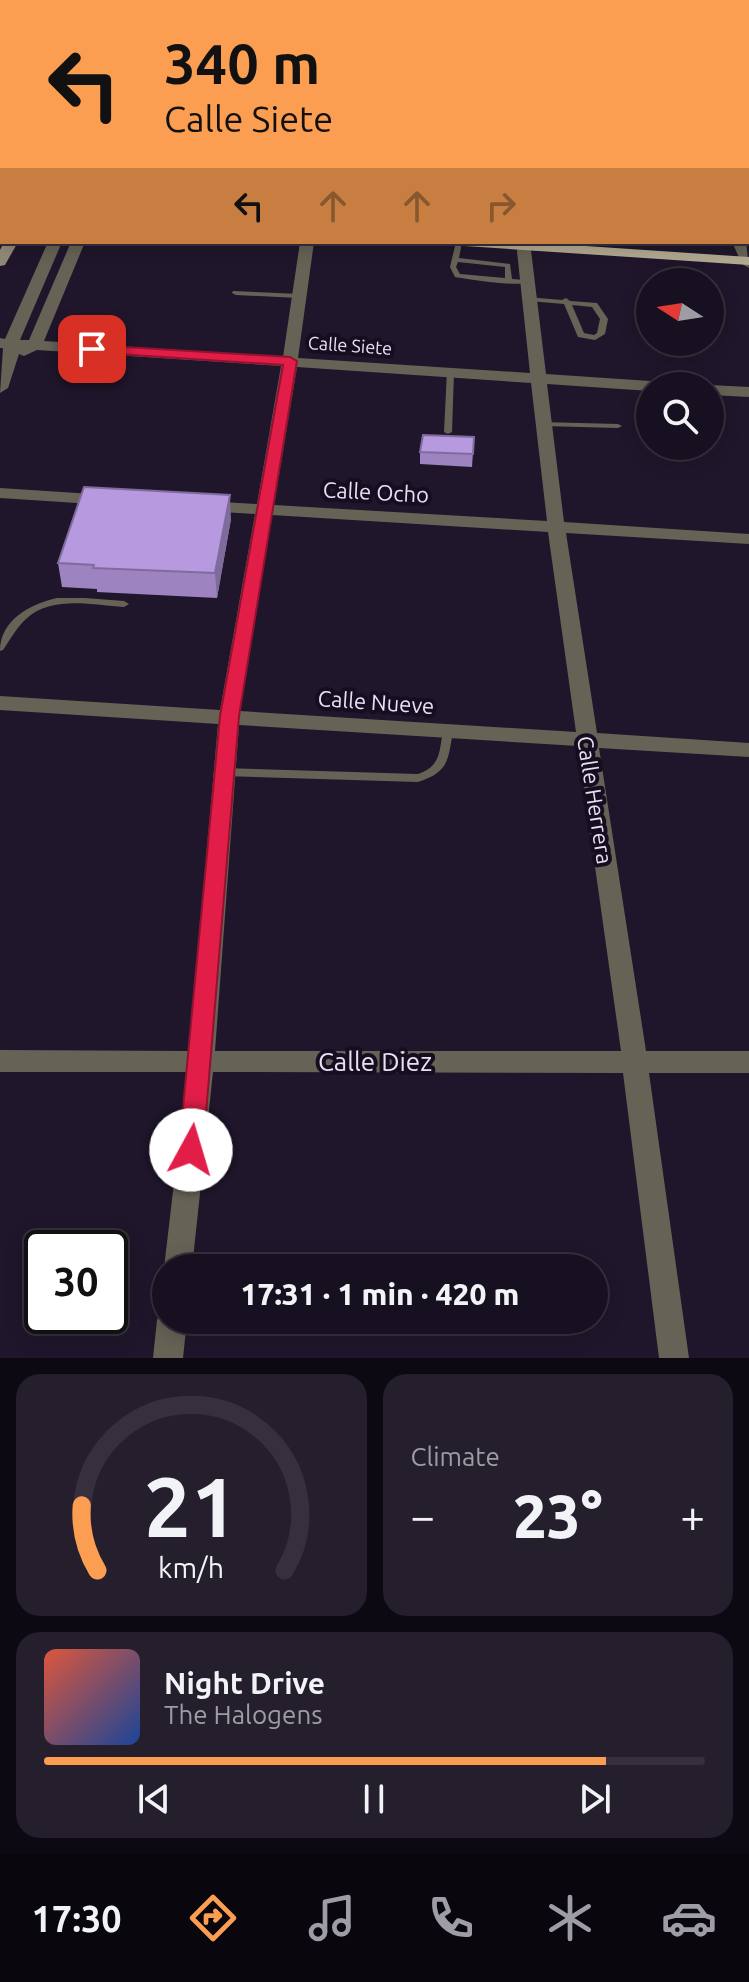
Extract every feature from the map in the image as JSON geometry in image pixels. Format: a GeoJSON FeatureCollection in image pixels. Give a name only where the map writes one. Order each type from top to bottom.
{"type":"FeatureCollection","features":[{"type":"Feature","properties":{"kind":"main road"},"geometry":{"type":"LineString","coordinates":[[523,244],[749,262]]}},
{"type":"Feature","properties":{"kind":"street"},"geometry":{"type":"LineString","coordinates":[[0,262],[10,244]]}},
{"type":"Feature","properties":{"kind":"street"},"geometry":{"type":"LineString","coordinates":[[0,388],[7,348],[54,244]]}},
{"type":"Feature","properties":{"kind":"street"},"geometry":{"type":"LineString","coordinates":[[35,345],[77,244]]}},
{"type":"Feature","properties":{"kind":"street"},"geometry":{"type":"LineString","coordinates":[[180,1254],[201,1061],[229,716],[290,361],[307,244]]}},
{"type":"Feature","properties":{"kind":"street","name":"Calle Herrera"},"geometry":{"type":"LineString","coordinates":[[523,244],[556,527],[635,1063],[674,1358]]}},
{"type":"Feature","properties":{"kind":"street"},"geometry":{"type":"LineString","coordinates":[[740,244],[749,262]]}},
{"type":"Feature","properties":{"kind":"street"},"geometry":{"type":"LineString","coordinates":[[35,289],[59,289]]}},
{"type":"Feature","properties":{"kind":"street","name":"Calle Siete"},"geometry":{"type":"LineString","coordinates":[[7,348],[35,345],[636,385]]}},
{"type":"Feature","properties":{"kind":"street"},"geometry":{"type":"LineString","coordinates":[[724,391],[749,392]]}},
{"type":"Feature","properties":{"kind":"street"},"geometry":{"type":"LineString","coordinates":[[0,493],[125,501]]}},
{"type":"Feature","properties":{"kind":"street","name":"Calle Ocho"},"geometry":{"type":"LineString","coordinates":[[187,505],[749,539]]}},
{"type":"Feature","properties":{"kind":"street","name":"Calle Nueve"},"geometry":{"type":"LineString","coordinates":[[0,703],[749,750]]}},
{"type":"Feature","properties":{"kind":"street","name":"Calle Diez"},"geometry":{"type":"LineString","coordinates":[[0,1061],[749,1062]]}},
{"type":"Feature","properties":{"kind":"street"},"geometry":{"type":"LineString","coordinates":[[168,1358],[171,1334]]}},
{"type":"Feature","properties":{"kind":"lane"},"geometry":{"type":"LineString","coordinates":[[458,244],[453,272],[457,276],[527,282]]}},
{"type":"Feature","properties":{"kind":"lane"},"geometry":{"type":"LineString","coordinates":[[454,260],[508,265],[509,281]]}},
{"type":"Feature","properties":{"kind":"lane"},"geometry":{"type":"LineString","coordinates":[[236,293],[299,296]]}},
{"type":"Feature","properties":{"kind":"lane"},"geometry":{"type":"LineString","coordinates":[[529,299],[566,300],[588,303],[599,309],[604,326],[601,334],[595,338],[581,335],[566,300]]}},
{"type":"Feature","properties":{"kind":"lane"},"geometry":{"type":"LineString","coordinates":[[448,432],[450,373]]}},
{"type":"Feature","properties":{"kind":"lane"},"geometry":{"type":"LineString","coordinates":[[543,424],[618,426]]}},
{"type":"Feature","properties":{"kind":"lane"},"geometry":{"type":"LineString","coordinates":[[0,648],[24,614],[39,605],[57,602],[124,604]]}},
{"type":"Feature","properties":{"kind":"lane"},"geometry":{"type":"LineString","coordinates":[[224,772],[418,778],[433,774],[442,764],[448,731]]}},
{"type":"Feature","properties":{"kind":"building"},"geometry":{"type":"Polygon","coordinates":[[[423,435],[474,437],[473,454],[420,452],[423,435]]]}},
{"type":"Feature","properties":{"kind":"building"},"geometry":{"type":"Polygon","coordinates":[[[84,487],[230,495],[215,573],[93,568],[94,565],[58,563],[84,487]]]}},
{"type":"Feature","properties":{"kind":"route"},"geometry":{"type":"LineString","coordinates":[[92,349],[290,361],[229,716],[191,1150]]}}]}
